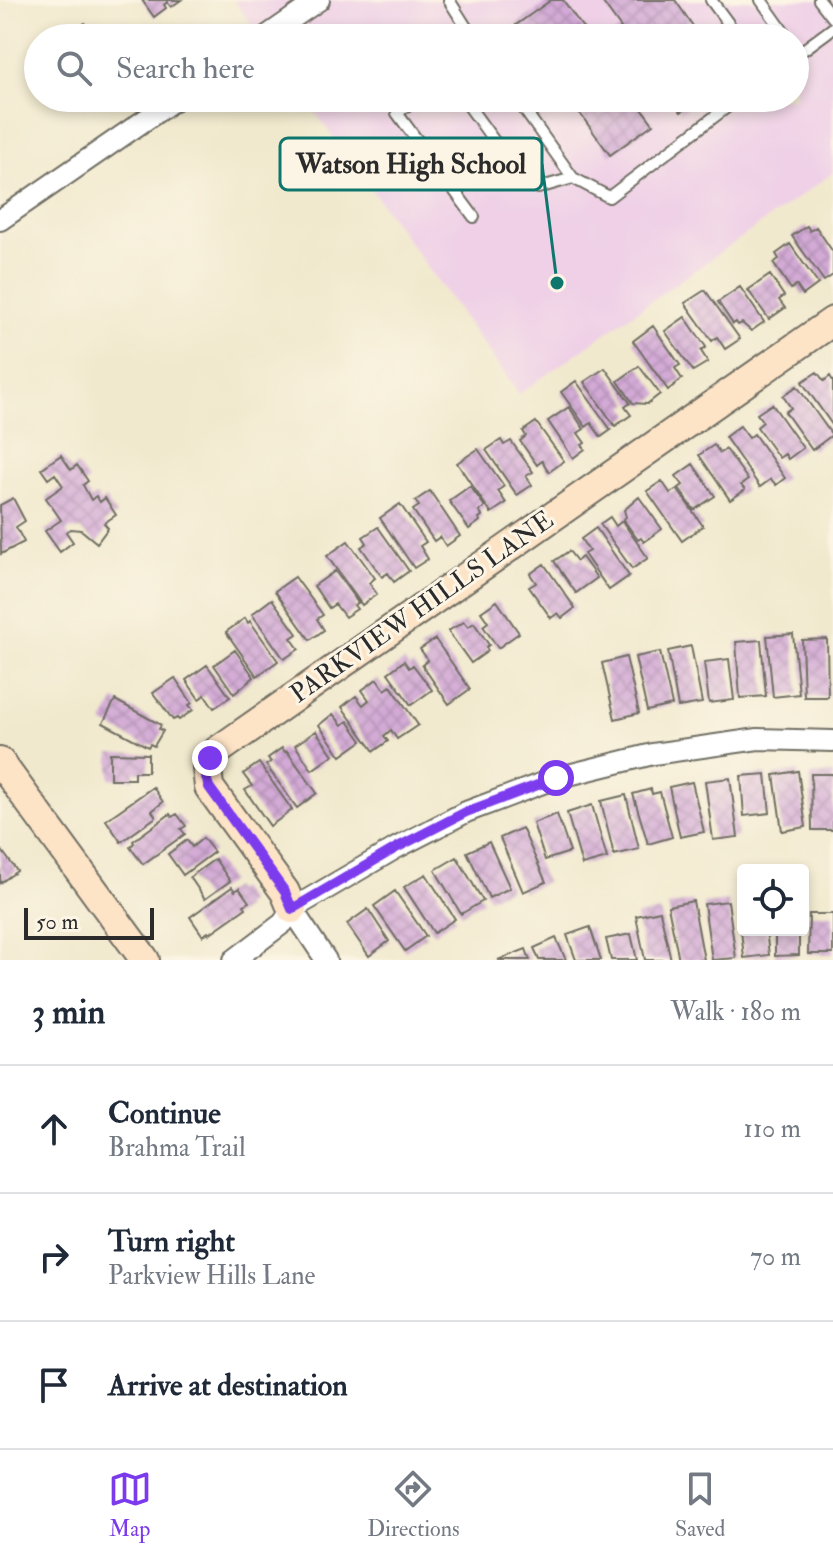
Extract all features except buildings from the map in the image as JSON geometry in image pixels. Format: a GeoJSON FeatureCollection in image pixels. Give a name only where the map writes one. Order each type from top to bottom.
{"type":"FeatureCollection","features":[{"type":"Feature","properties":{"kind":"street"},"geometry":{"type":"LineString","coordinates":[[284,24],[319,0]]}},
{"type":"Feature","properties":{"kind":"street"},"geometry":{"type":"LineString","coordinates":[[0,220],[157,112]]}},
{"type":"Feature","properties":{"kind":"street","name":"PARKVIEW HILLS LANE"},"geometry":{"type":"LineString","coordinates":[[326,960],[292,909],[285,892],[209,787],[207,768],[217,751],[833,321]]}},
{"type":"Feature","properties":{"kind":"street"},"geometry":{"type":"LineString","coordinates":[[234,960],[283,923],[292,909],[396,848],[466,812],[556,778],[653,754],[758,739],[833,741]]}},
{"type":"Feature","properties":{"kind":"street"},"geometry":{"type":"LineString","coordinates":[[0,762],[145,960]]}},
{"type":"Feature","properties":{"kind":"lane"},"geometry":{"type":"LineString","coordinates":[[449,0],[464,24]]}},
{"type":"Feature","properties":{"kind":"lane"},"geometry":{"type":"LineString","coordinates":[[711,0],[729,24]]}},
{"type":"Feature","properties":{"kind":"lane"},"geometry":{"type":"LineString","coordinates":[[761,0],[778,24]]}},
{"type":"Feature","properties":{"kind":"lane"},"geometry":{"type":"LineString","coordinates":[[819,0],[833,18]]}},
{"type":"Feature","properties":{"kind":"lane"},"geometry":{"type":"LineString","coordinates":[[809,44],[833,28]]}},
{"type":"Feature","properties":{"kind":"lane"},"geometry":{"type":"LineString","coordinates":[[398,112],[474,217]]}},
{"type":"Feature","properties":{"kind":"lane"},"geometry":{"type":"LineString","coordinates":[[473,112],[523,181],[538,188],[573,178]]}},
{"type":"Feature","properties":{"kind":"lane"},"geometry":{"type":"LineString","coordinates":[[526,112],[573,178],[609,197],[721,112]]}},
{"type":"Feature","properties":{"kind":"shaded area"},"geometry":{"type":"Polygon","coordinates":[[[234,0],[833,0],[833,173],[519,394],[315,112],[809,112],[809,24],[251,24],[234,0]]]}},
{"type":"Feature","properties":{"kind":"place","name":"Watson High School"},"geometry":{"type":"Point","coordinates":[557,283]}},
{"type":"Feature","properties":{"kind":"route"},"geometry":{"type":"LineString","coordinates":[[210,758],[206,777],[209,787],[285,892],[292,909],[396,848],[466,812],[556,778]]}}]}
